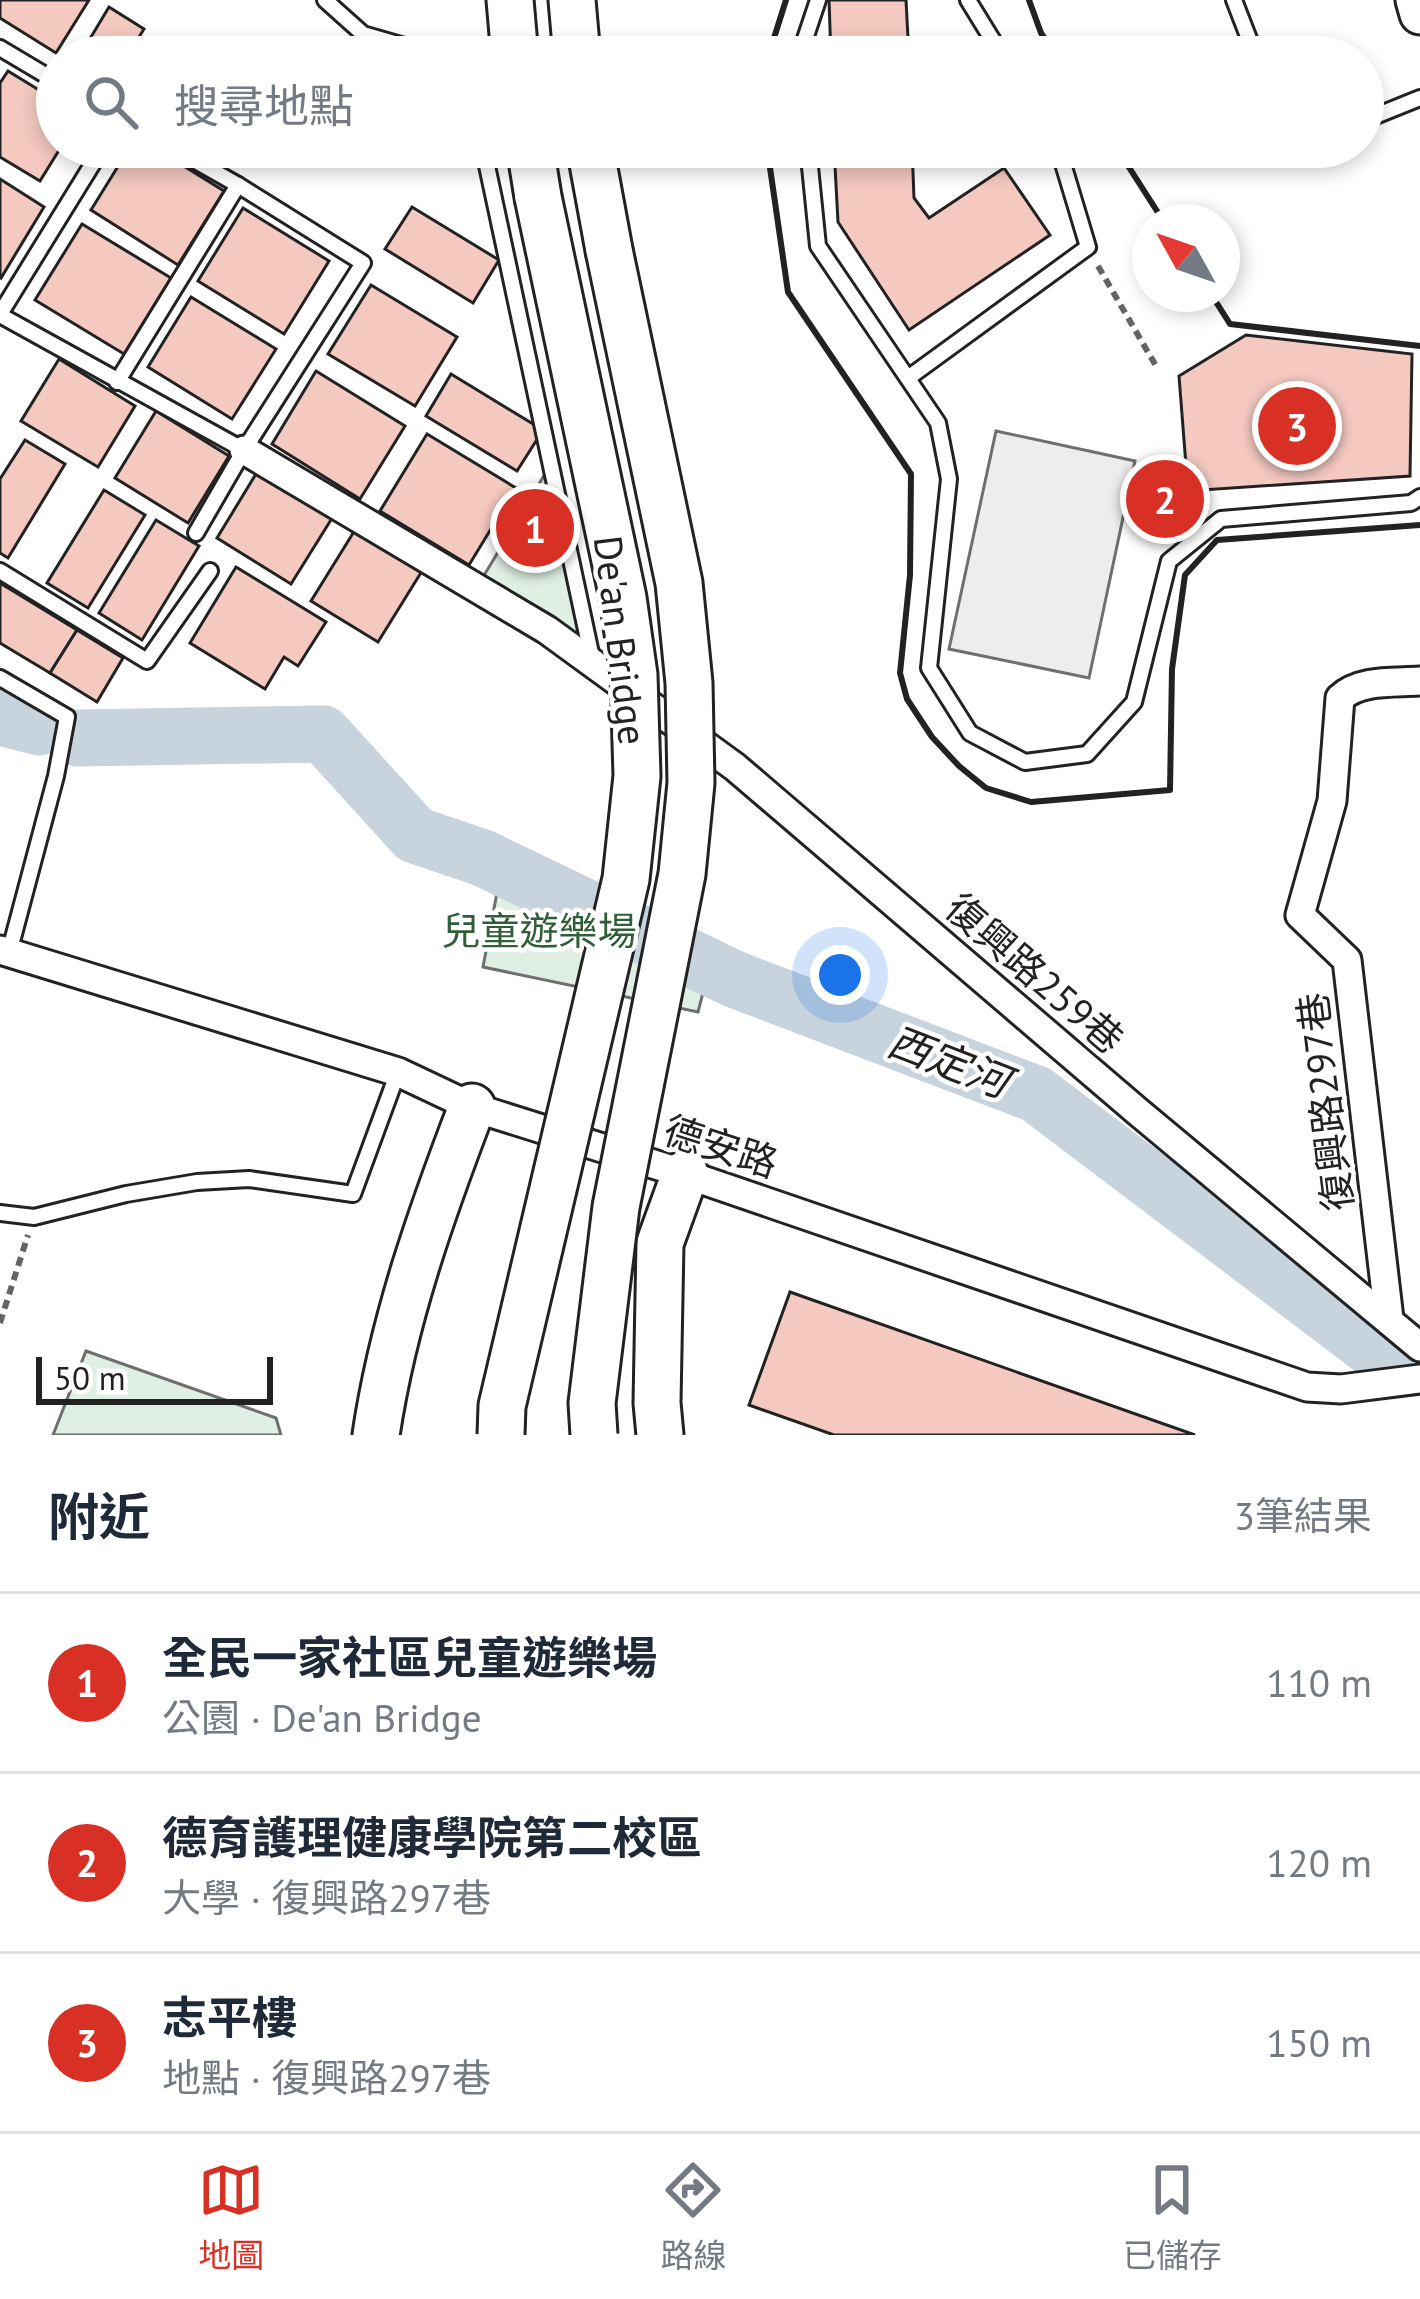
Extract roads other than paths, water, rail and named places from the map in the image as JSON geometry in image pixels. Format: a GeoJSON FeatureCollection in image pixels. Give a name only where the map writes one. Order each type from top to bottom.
{"type":"FeatureCollection","features":[{"type":"Feature","properties":{"kind":"main road"},"geometry":{"type":"LineString","coordinates":[[510,0],[513,36]]}},
{"type":"Feature","properties":{"kind":"main road"},"geometry":{"type":"LineString","coordinates":[[572,0],[575,36]]}},
{"type":"Feature","properties":{"kind":"main road","name":"De'an Bridge"},"geometry":{"type":"LineString","coordinates":[[501,1435],[502,1406],[626,879],[637,776],[634,675],[623,598],[533,168]]}},
{"type":"Feature","properties":{"kind":"main road","name":"De'an Bridge"},"geometry":{"type":"LineString","coordinates":[[594,168],[679,583],[689,683],[691,783],[682,874],[616,1207],[592,1403],[594,1435]]}},
{"type":"Feature","properties":{"kind":"main road"},"geometry":{"type":"LineString","coordinates":[[376,1435],[386,1371],[430,1216],[472,1106]]}},
{"type":"Feature","properties":{"kind":"main road"},"geometry":{"type":"LineString","coordinates":[[660,1435],[660,1243],[685,1174]]}},
{"type":"Feature","properties":{"kind":"street"},"geometry":{"type":"LineString","coordinates":[[1416,0],[1420,14]]}},
{"type":"Feature","properties":{"kind":"street","name":"復興路259巷"},"geometry":{"type":"LineString","coordinates":[[244,451],[547,630],[735,766],[1420,1347]]}},
{"type":"Feature","properties":{"kind":"street","name":"復興路297巷"},"geometry":{"type":"LineString","coordinates":[[1389,1319],[1347,960],[1300,915],[1332,801],[1340,698],[1363,685],[1420,681]]}},
{"type":"Feature","properties":{"kind":"street","name":"德安路"},"geometry":{"type":"LineString","coordinates":[[4,952],[398,1072],[472,1106],[685,1174],[1307,1388],[1420,1379]]}},
{"type":"Feature","properties":{"kind":"lane"},"geometry":{"type":"LineString","coordinates":[[325,0],[370,36]]}},
{"type":"Feature","properties":{"kind":"lane"},"geometry":{"type":"LineString","coordinates":[[806,36],[818,0]]}},
{"type":"Feature","properties":{"kind":"lane"},"geometry":{"type":"LineString","coordinates":[[968,0],[990,36]]}},
{"type":"Feature","properties":{"kind":"lane"},"geometry":{"type":"LineString","coordinates":[[1234,0],[1248,36]]}},
{"type":"Feature","properties":{"kind":"lane"},"geometry":{"type":"LineString","coordinates":[[0,48],[36,69]]}},
{"type":"Feature","properties":{"kind":"lane"},"geometry":{"type":"LineString","coordinates":[[1384,113],[1420,98]]}},
{"type":"Feature","properties":{"kind":"lane","name":"復興路259巷"},"geometry":{"type":"LineString","coordinates":[[90,168],[0,315],[244,451]]}},
{"type":"Feature","properties":{"kind":"lane"},"geometry":{"type":"LineString","coordinates":[[196,533],[363,263],[208,168]]}},
{"type":"Feature","properties":{"kind":"lane"},"geometry":{"type":"LineString","coordinates":[[487,168],[593,665]]}},
{"type":"Feature","properties":{"kind":"lane"},"geometry":{"type":"LineString","coordinates":[[810,168],[818,246],[938,422],[949,479],[929,668],[970,733],[1025,762],[1088,754],[1133,702],[1169,562],[1221,519],[1411,502],[1420,497]]}},
{"type":"Feature","properties":{"kind":"lane"},"geometry":{"type":"LineString","coordinates":[[908,378],[1088,247],[1064,168]]}},
{"type":"Feature","properties":{"kind":"lane"},"geometry":{"type":"LineString","coordinates":[[117,382],[238,185]]}},
{"type":"Feature","properties":{"kind":"lane"},"geometry":{"type":"LineString","coordinates":[[0,571],[147,661],[210,572]]}},
{"type":"Feature","properties":{"kind":"lane"},"geometry":{"type":"LineString","coordinates":[[0,679],[67,717],[56,776],[4,952]]}},
{"type":"Feature","properties":{"kind":"lane"},"geometry":{"type":"LineString","coordinates":[[0,1213],[34,1217],[127,1194],[249,1179],[353,1194],[398,1072]]}},
{"type":"Feature","properties":{"kind":"waterway","name":"西定河"},"geometry":{"type":"LineString","coordinates":[[0,717],[39,727]]}},
{"type":"Feature","properties":{"kind":"waterway","name":"西定河"},"geometry":{"type":"LineString","coordinates":[[78,738],[323,734],[415,835],[483,858],[734,979],[1036,1094],[1385,1358]]}},
{"type":"Feature","properties":{"kind":"place","name":"志平樓"},"geometry":{"type":"Point","coordinates":[1297,426]}},
{"type":"Feature","properties":{"kind":"place","name":"德育護理健康學院第二校區"},"geometry":{"type":"Point","coordinates":[1165,499]}},
{"type":"Feature","properties":{"kind":"place","name":"全民一家社區兒童遊樂場"},"geometry":{"type":"Point","coordinates":[535,528]}},
{"type":"Feature","properties":{"kind":"park label","name":"兒童遊樂場"},"geometry":{"type":"Point","coordinates":[539,930]}}]}
